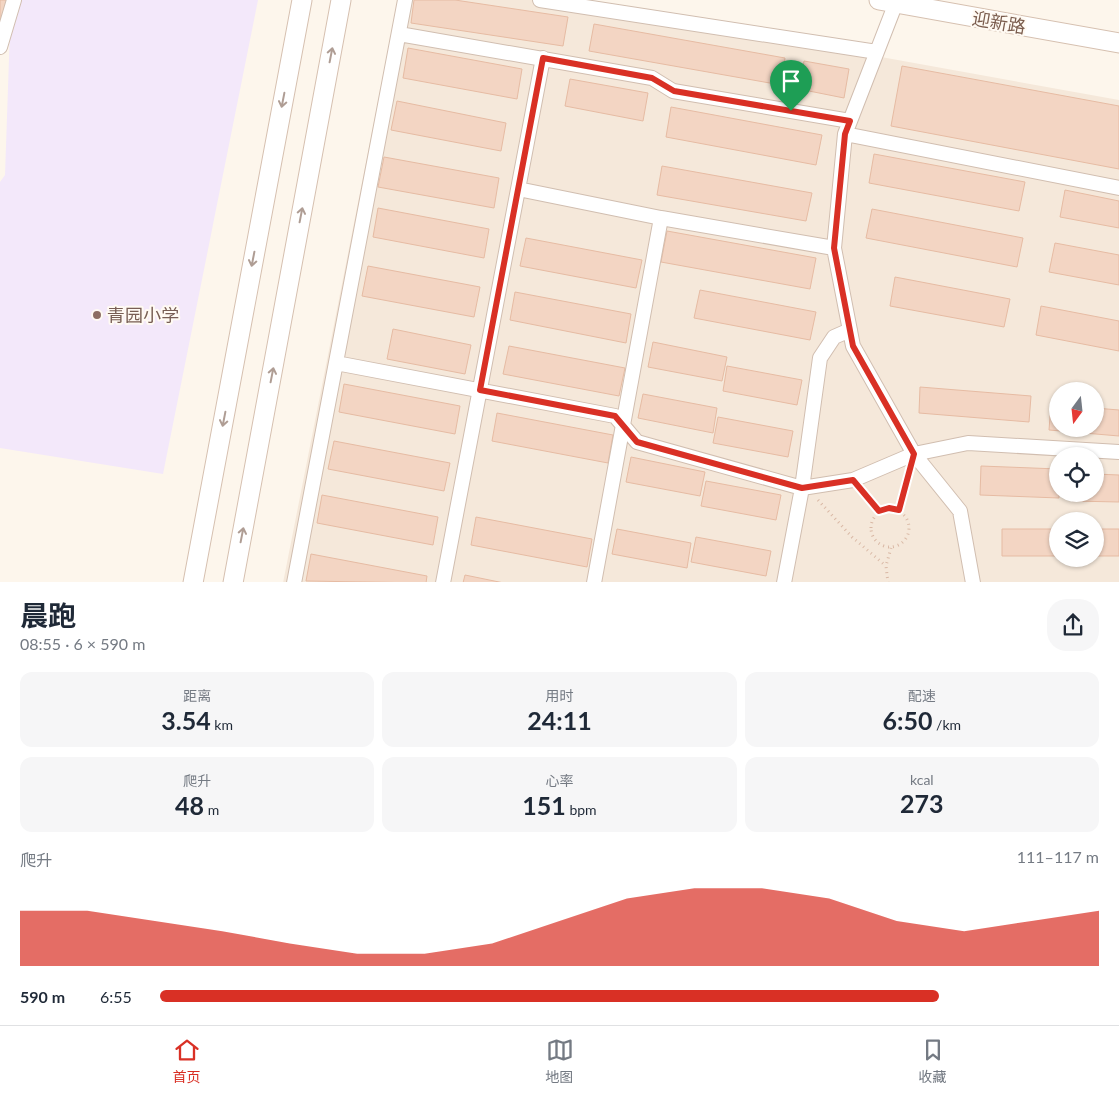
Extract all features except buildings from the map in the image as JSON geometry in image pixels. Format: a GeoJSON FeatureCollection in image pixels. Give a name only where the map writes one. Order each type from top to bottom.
{"type":"FeatureCollection","features":[{"type":"Feature","properties":{"kind":"main road"},"geometry":{"type":"LineString","coordinates":[[193,582],[302,0]]}},
{"type":"Feature","properties":{"kind":"main road"},"geometry":{"type":"LineString","coordinates":[[233,582],[342,0]]}},
{"type":"Feature","properties":{"kind":"main road","name":"迎新路"},"geometry":{"type":"LineString","coordinates":[[891,1],[1119,43]]}},
{"type":"Feature","properties":{"kind":"street"},"geometry":{"type":"LineString","coordinates":[[0,47],[14,0]]}},
{"type":"Feature","properties":{"kind":"street"},"geometry":{"type":"LineString","coordinates":[[294,582],[405,0]]}},
{"type":"Feature","properties":{"kind":"street"},"geometry":{"type":"LineString","coordinates":[[540,0],[877,52]]}},
{"type":"Feature","properties":{"kind":"street"},"geometry":{"type":"LineString","coordinates":[[891,1],[877,52],[848,128],[834,248],[853,346],[914,454],[960,511],[973,582]]}},
{"type":"Feature","properties":{"kind":"street"},"geometry":{"type":"LineString","coordinates":[[399,34],[652,78],[674,91],[1119,188]]}},
{"type":"Feature","properties":{"kind":"street"},"geometry":{"type":"LineString","coordinates":[[443,582],[543,58]]}},
{"type":"Feature","properties":{"kind":"street"},"geometry":{"type":"LineString","coordinates":[[518,189],[661,218],[834,248]]}},
{"type":"Feature","properties":{"kind":"street"},"geometry":{"type":"LineString","coordinates":[[594,582],[661,218]]}},
{"type":"Feature","properties":{"kind":"street"},"geometry":{"type":"LineString","coordinates":[[784,582],[805,487],[820,358],[834,337],[850,330]]}},
{"type":"Feature","properties":{"kind":"street"},"geometry":{"type":"LineString","coordinates":[[336,364],[615,416],[637,442],[805,487],[853,480],[914,454],[968,443],[1119,452]]}},
{"type":"Feature","properties":{"kind":"path"},"geometry":{"type":"LineString","coordinates":[[899,510],[914,454]]}},
{"type":"Feature","properties":{"kind":"path"},"geometry":{"type":"LineString","coordinates":[[853,480],[879,511]]}},
{"type":"Feature","properties":{"kind":"path"},"geometry":{"type":"LineString","coordinates":[[805,487],[845,530],[886,566]]}},
{"type":"Feature","properties":{"kind":"path"},"geometry":{"type":"LineString","coordinates":[[889,508],[899,510],[906,517],[910,527],[907,537],[900,544],[891,548],[881,545],[873,538],[872,519],[879,511],[889,508]]}},
{"type":"Feature","properties":{"kind":"path"},"geometry":{"type":"LineString","coordinates":[[888,582],[886,566],[891,548]]}},
{"type":"Feature","properties":{"kind":"shaded area","name":"青园小学"},"geometry":{"type":"Polygon","coordinates":[[[11,0],[258,0],[163,474],[0,448],[0,182],[5,175],[11,0]]]}},
{"type":"Feature","properties":{"kind":"shaded area"},"geometry":{"type":"Polygon","coordinates":[[[398,0],[565,0],[1119,100],[1119,582],[283,582],[398,0]]]}},
{"type":"Feature","properties":{"kind":"place","name":"青园小学"},"geometry":{"type":"Point","coordinates":[97,315]}},
{"type":"Feature","properties":{"kind":"route"},"geometry":{"type":"LineString","coordinates":[[543,58],[652,78],[674,91],[791,111],[850,121],[845,134],[834,248],[853,346],[914,454],[899,510],[889,508],[879,511],[853,480],[802,488],[637,442],[615,416],[480,390],[543,58]]}}]}
